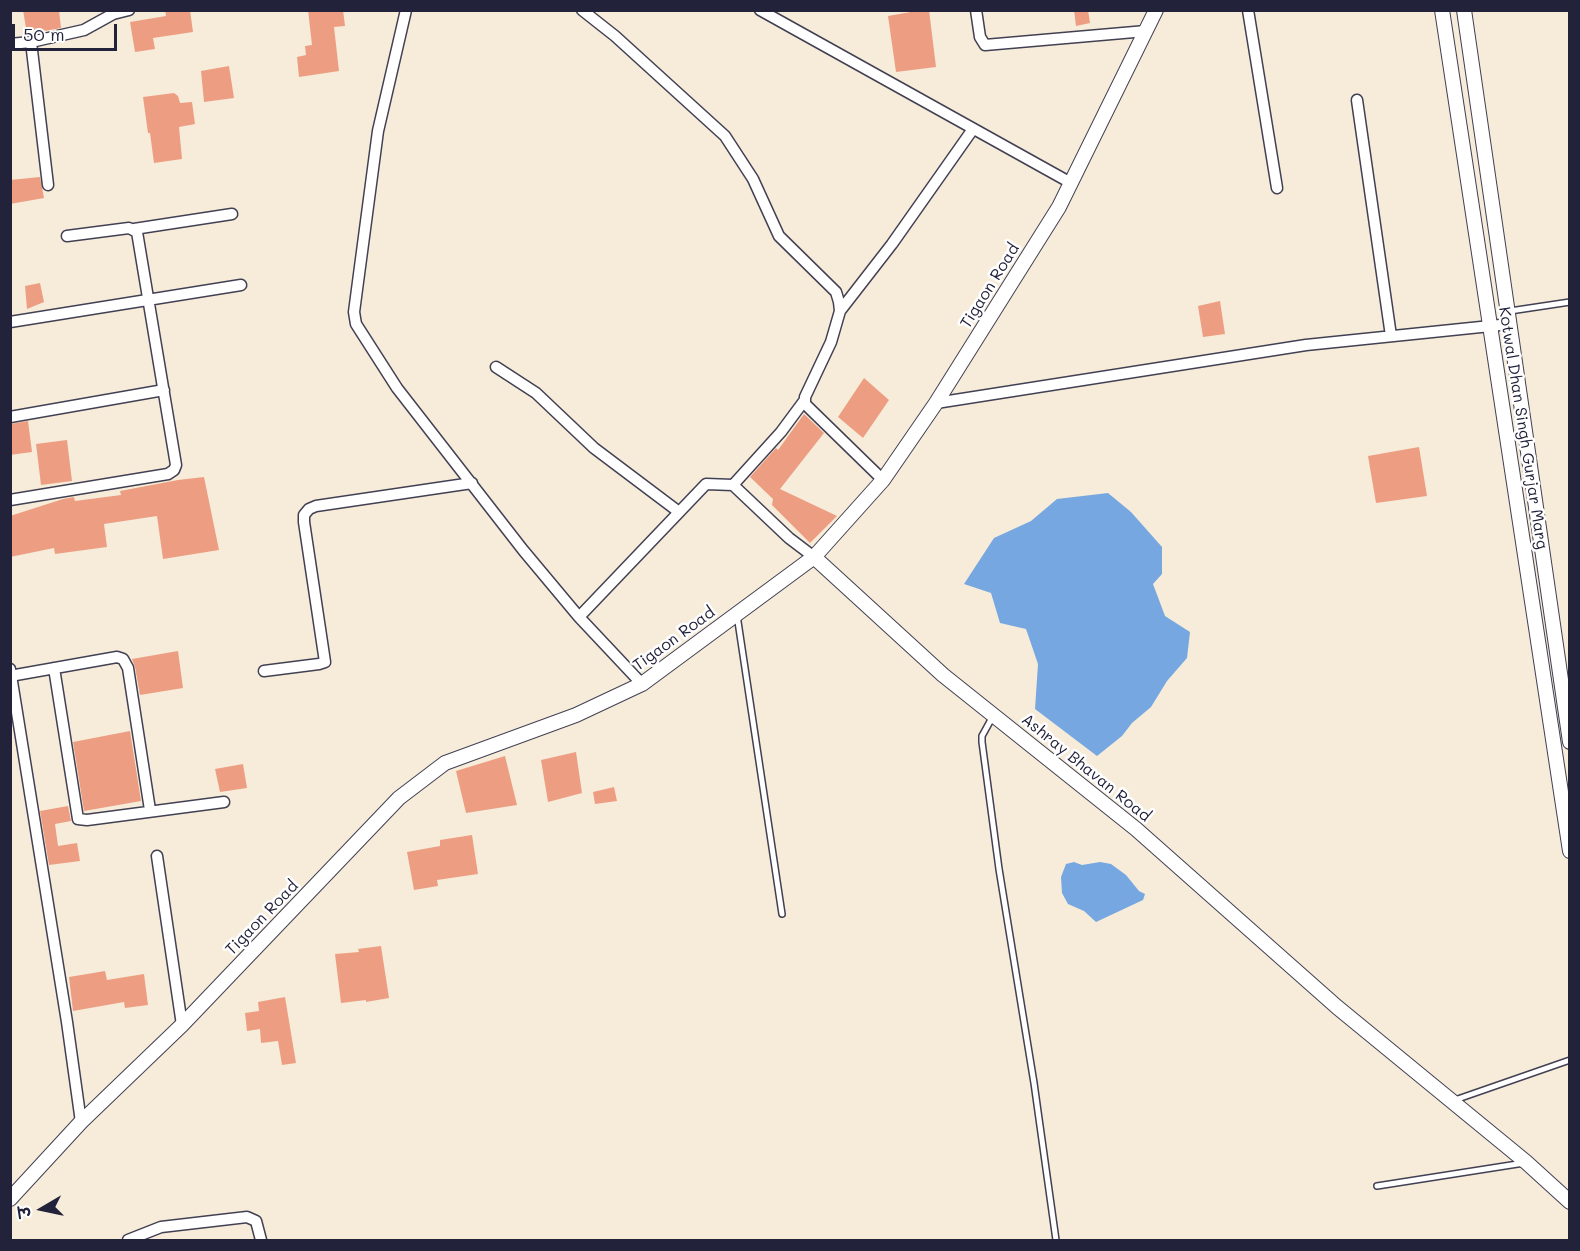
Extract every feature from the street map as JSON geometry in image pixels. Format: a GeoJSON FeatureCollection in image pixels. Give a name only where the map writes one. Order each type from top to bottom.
{"type":"FeatureCollection","features":[{"type":"Feature","properties":{"kind":"street"},"geometry":{"type":"LineString","coordinates":[[10,44],[31,42],[84,30],[113,14],[129,10]]}},
{"type":"Feature","properties":{"kind":"street"},"geometry":{"type":"LineString","coordinates":[[406,10],[378,131],[355,320],[396,388],[579,617],[642,684]]}},
{"type":"Feature","properties":{"kind":"street"},"geometry":{"type":"LineString","coordinates":[[582,10],[632,51],[724,136],[753,179],[779,236],[836,292],[840,302],[840,311],[831,342],[804,401],[781,432],[733,485]]}},
{"type":"Feature","properties":{"kind":"street"},"geometry":{"type":"LineString","coordinates":[[760,10],[1071,183]]}},
{"type":"Feature","properties":{"kind":"street"},"geometry":{"type":"LineString","coordinates":[[976,10],[980,37],[985,45],[1146,31]]}},
{"type":"Feature","properties":{"kind":"street","name":"Tigaon Road"},"geometry":{"type":"LineString","coordinates":[[10,1199],[81,1122],[182,1026],[399,798],[445,763],[576,715],[642,684],[813,557],[883,480],[936,403],[1059,207],[1156,10]]}},
{"type":"Feature","properties":{"kind":"street"},"geometry":{"type":"LineString","coordinates":[[1248,10],[1277,188]]}},
{"type":"Feature","properties":{"kind":"street","name":"Kotwal Dhan Singh Gurjar Marg"},"geometry":{"type":"LineString","coordinates":[[1442,10],[1569,851]]}},
{"type":"Feature","properties":{"kind":"street","name":"Kotwal Dhan Singh Gurjar Marg"},"geometry":{"type":"LineString","coordinates":[[1464,10],[1568,718],[1569,742]]}},
{"type":"Feature","properties":{"kind":"street"},"geometry":{"type":"LineString","coordinates":[[31,42],[48,185]]}},
{"type":"Feature","properties":{"kind":"street"},"geometry":{"type":"LineString","coordinates":[[1357,100],[1390,336]]}},
{"type":"Feature","properties":{"kind":"street"},"geometry":{"type":"LineString","coordinates":[[840,311],[892,244],[973,129]]}},
{"type":"Feature","properties":{"kind":"street"},"geometry":{"type":"LineString","coordinates":[[67,236],[135,229],[232,214]]}},
{"type":"Feature","properties":{"kind":"street"},"geometry":{"type":"LineString","coordinates":[[10,500],[159,476],[174,470],[176,456],[135,229]]}},
{"type":"Feature","properties":{"kind":"street"},"geometry":{"type":"LineString","coordinates":[[10,322],[241,285]]}},
{"type":"Feature","properties":{"kind":"street"},"geometry":{"type":"LineString","coordinates":[[936,403],[1306,345],[1491,326],[1509,318]]}},
{"type":"Feature","properties":{"kind":"street"},"geometry":{"type":"LineString","coordinates":[[496,367],[536,393],[594,448],[679,512]]}},
{"type":"Feature","properties":{"kind":"street"},"geometry":{"type":"LineString","coordinates":[[10,417],[164,390]]}},
{"type":"Feature","properties":{"kind":"street"},"geometry":{"type":"LineString","coordinates":[[804,401],[883,480]]}},
{"type":"Feature","properties":{"kind":"street"},"geometry":{"type":"LineString","coordinates":[[264,671],[325,662],[304,522],[304,515],[309,509],[316,506],[472,483]]}},
{"type":"Feature","properties":{"kind":"street"},"geometry":{"type":"LineString","coordinates":[[579,617],[703,485],[710,483],[733,485],[789,538],[813,557]]}},
{"type":"Feature","properties":{"kind":"street","name":"Ashray Bhavan Road"},"geometry":{"type":"LineString","coordinates":[[813,557],[944,675],[1136,829],[1337,1007],[1526,1162],[1569,1202]]}},
{"type":"Feature","properties":{"kind":"street"},"geometry":{"type":"LineString","coordinates":[[81,1122],[11,673],[117,657],[123,659],[126,663],[150,810]]}},
{"type":"Feature","properties":{"kind":"street"},"geometry":{"type":"LineString","coordinates":[[54,668],[78,819],[224,802]]}},
{"type":"Feature","properties":{"kind":"street"},"geometry":{"type":"LineString","coordinates":[[158,856],[182,1026]]}},
{"type":"Feature","properties":{"kind":"street"},"geometry":{"type":"LineString","coordinates":[[128,1240],[161,1227],[247,1217],[256,1221],[261,1240]]}},
{"type":"Feature","properties":{"kind":"lane"},"geometry":{"type":"LineString","coordinates":[[1509,318],[1569,302]]}},
{"type":"Feature","properties":{"kind":"lane"},"geometry":{"type":"LineString","coordinates":[[736,614],[782,914]]}},
{"type":"Feature","properties":{"kind":"lane"},"geometry":{"type":"LineString","coordinates":[[993,715],[982,736],[982,742],[999,869],[1034,1083],[1056,1240]]}},
{"type":"Feature","properties":{"kind":"lane"},"geometry":{"type":"LineString","coordinates":[[1451,1101],[1569,1060]]}},
{"type":"Feature","properties":{"kind":"lane"},"geometry":{"type":"LineString","coordinates":[[1377,1186],[1526,1162]]}},
{"type":"Feature","properties":{"kind":"water"},"geometry":{"type":"Polygon","coordinates":[[[1108,493],[1131,512],[1162,547],[1162,574],[1153,584],[1165,616],[1190,632],[1187,658],[1167,681],[1151,707],[1132,723],[1122,736],[1097,756],[1035,709],[1038,664],[1026,629],[1000,623],[991,593],[964,584],[994,538],[1031,521],[1057,499],[1108,493]]]}},
{"type":"Feature","properties":{"kind":"water"},"geometry":{"type":"Polygon","coordinates":[[[1074,862],[1082,865],[1100,862],[1111,864],[1145,894],[1143,900],[1096,922],[1084,911],[1068,904],[1062,893],[1061,877],[1066,864],[1074,862]]]}},
{"type":"Feature","properties":{"kind":"building"},"geometry":{"type":"Polygon","coordinates":[[[23,10],[59,10],[61,28],[27,34],[23,10]]]}},
{"type":"Feature","properties":{"kind":"building"},"geometry":{"type":"Polygon","coordinates":[[[165,10],[190,10],[193,32],[153,38],[155,49],[135,52],[130,22],[166,16],[165,10]]]}},
{"type":"Feature","properties":{"kind":"building"},"geometry":{"type":"Polygon","coordinates":[[[308,10],[343,10],[345,26],[334,27],[339,71],[299,77],[297,57],[306,55],[305,46],[312,45],[308,10]]]}},
{"type":"Feature","properties":{"kind":"building"},"geometry":{"type":"Polygon","coordinates":[[[929,10],[936,67],[896,72],[888,16],[929,10]]]}},
{"type":"Feature","properties":{"kind":"building"},"geometry":{"type":"Polygon","coordinates":[[[1074,10],[1088,10],[1090,23],[1076,26],[1074,10]]]}},
{"type":"Feature","properties":{"kind":"building"},"geometry":{"type":"Polygon","coordinates":[[[229,66],[234,98],[204,102],[201,71],[229,66]]]}},
{"type":"Feature","properties":{"kind":"building"},"geometry":{"type":"Polygon","coordinates":[[[174,93],[178,96],[180,103],[192,102],[195,124],[179,127],[182,159],[154,163],[143,97],[174,93]]]}},
{"type":"Feature","properties":{"kind":"building"},"geometry":{"type":"Polygon","coordinates":[[[40,177],[44,198],[10,204],[10,180],[40,177]]]}},
{"type":"Feature","properties":{"kind":"building"},"geometry":{"type":"Polygon","coordinates":[[[40,283],[44,302],[27,309],[25,286],[40,283]]]}},
{"type":"Feature","properties":{"kind":"building"},"geometry":{"type":"Polygon","coordinates":[[[1220,301],[1225,334],[1203,337],[1198,306],[1220,301]]]}},
{"type":"Feature","properties":{"kind":"building"},"geometry":{"type":"Polygon","coordinates":[[[864,378],[889,400],[863,438],[838,417],[864,378]]]}},
{"type":"Feature","properties":{"kind":"building"},"geometry":{"type":"Polygon","coordinates":[[[804,414],[824,433],[780,489],[837,516],[810,543],[772,505],[773,499],[750,477],[776,448],[778,450],[804,414]]]}},
{"type":"Feature","properties":{"kind":"building"},"geometry":{"type":"Polygon","coordinates":[[[28,421],[32,452],[10,455],[10,424],[28,421]]]}},
{"type":"Feature","properties":{"kind":"building"},"geometry":{"type":"Polygon","coordinates":[[[67,440],[72,481],[41,485],[36,444],[67,440]]]}},
{"type":"Feature","properties":{"kind":"building"},"geometry":{"type":"Polygon","coordinates":[[[1419,447],[1427,496],[1376,503],[1368,456],[1419,447]]]}},
{"type":"Feature","properties":{"kind":"building"},"geometry":{"type":"Polygon","coordinates":[[[204,477],[219,550],[163,559],[157,516],[104,524],[107,547],[55,554],[54,548],[10,557],[10,516],[63,499],[74,497],[75,501],[121,495],[120,491],[204,477]]]}},
{"type":"Feature","properties":{"kind":"building"},"geometry":{"type":"Polygon","coordinates":[[[178,651],[183,688],[140,695],[132,659],[178,651]]]}},
{"type":"Feature","properties":{"kind":"building"},"geometry":{"type":"Polygon","coordinates":[[[130,731],[141,801],[84,811],[73,742],[130,731]]]}},
{"type":"Feature","properties":{"kind":"building"},"geometry":{"type":"Polygon","coordinates":[[[576,752],[582,793],[548,802],[541,760],[576,752]]]}},
{"type":"Feature","properties":{"kind":"building"},"geometry":{"type":"Polygon","coordinates":[[[505,756],[517,805],[466,813],[456,771],[505,756]]]}},
{"type":"Feature","properties":{"kind":"building"},"geometry":{"type":"Polygon","coordinates":[[[243,764],[247,788],[220,792],[215,769],[243,764]]]}},
{"type":"Feature","properties":{"kind":"building"},"geometry":{"type":"Polygon","coordinates":[[[614,787],[617,801],[595,804],[593,792],[614,787]]]}},
{"type":"Feature","properties":{"kind":"building"},"geometry":{"type":"Polygon","coordinates":[[[68,806],[71,821],[55,824],[58,846],[77,843],[80,861],[49,865],[40,811],[68,806]]]}},
{"type":"Feature","properties":{"kind":"building"},"geometry":{"type":"Polygon","coordinates":[[[472,835],[478,874],[437,880],[438,886],[414,890],[407,852],[440,846],[440,840],[472,835]]]}},
{"type":"Feature","properties":{"kind":"building"},"geometry":{"type":"Polygon","coordinates":[[[381,946],[389,998],[341,1003],[335,954],[359,952],[358,949],[381,946]]]}},
{"type":"Feature","properties":{"kind":"building"},"geometry":{"type":"Polygon","coordinates":[[[105,971],[107,980],[144,974],[148,1005],[125,1008],[124,1002],[73,1011],[69,977],[105,971]]]}},
{"type":"Feature","properties":{"kind":"building"},"geometry":{"type":"Polygon","coordinates":[[[285,997],[296,1063],[282,1065],[278,1041],[261,1043],[260,1029],[247,1031],[245,1013],[259,1011],[258,1002],[285,997]]]}}]}
